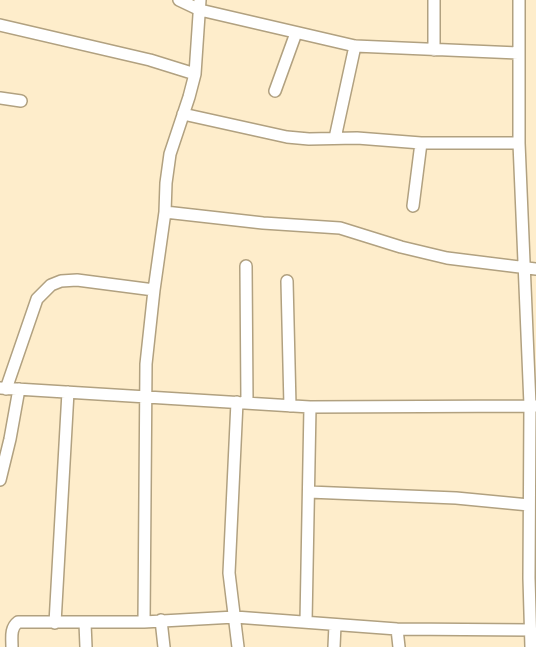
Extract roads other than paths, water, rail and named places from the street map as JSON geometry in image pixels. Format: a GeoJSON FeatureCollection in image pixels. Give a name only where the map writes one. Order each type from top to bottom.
{"type":"FeatureCollection","features":[{"type":"Feature","properties":{"kind":"street"},"geometry":{"type":"LineString","coordinates":[[179,0],[296,33],[355,46],[518,53]]}},
{"type":"Feature","properties":{"kind":"street"},"geometry":{"type":"LineString","coordinates":[[434,0],[434,50]]}},
{"type":"Feature","properties":{"kind":"street"},"geometry":{"type":"LineString","coordinates":[[518,0],[519,143],[523,266],[533,406],[529,505],[532,647]]}},
{"type":"Feature","properties":{"kind":"street"},"geometry":{"type":"LineString","coordinates":[[144,622],[148,336],[165,212],[170,154],[194,74],[200,5]]}},
{"type":"Feature","properties":{"kind":"street"},"geometry":{"type":"LineString","coordinates":[[0,25],[150,60],[194,74]]}},
{"type":"Feature","properties":{"kind":"street"},"geometry":{"type":"LineString","coordinates":[[275,91],[296,33]]}},
{"type":"Feature","properties":{"kind":"street"},"geometry":{"type":"LineString","coordinates":[[335,138],[355,46]]}},
{"type":"Feature","properties":{"kind":"street"},"geometry":{"type":"LineString","coordinates":[[0,98],[21,101]]}},
{"type":"Feature","properties":{"kind":"street"},"geometry":{"type":"LineString","coordinates":[[183,114],[288,137],[357,138],[421,144],[519,143]]}},
{"type":"Feature","properties":{"kind":"street"},"geometry":{"type":"LineString","coordinates":[[413,206],[421,144]]}},
{"type":"Feature","properties":{"kind":"street"},"geometry":{"type":"LineString","coordinates":[[165,212],[262,224],[340,228],[401,247],[447,258],[536,269]]}},
{"type":"Feature","properties":{"kind":"street"},"geometry":{"type":"LineString","coordinates":[[238,647],[230,573],[232,500],[242,402],[246,266]]}},
{"type":"Feature","properties":{"kind":"street"},"geometry":{"type":"LineString","coordinates":[[154,290],[77,280],[51,284],[37,299],[3,388],[310,407],[533,406]]}},
{"type":"Feature","properties":{"kind":"street"},"geometry":{"type":"LineString","coordinates":[[287,281],[290,406]]}},
{"type":"Feature","properties":{"kind":"street"},"geometry":{"type":"LineString","coordinates":[[0,480],[10,440],[19,389]]}},
{"type":"Feature","properties":{"kind":"street"},"geometry":{"type":"LineString","coordinates":[[55,623],[68,392]]}},
{"type":"Feature","properties":{"kind":"street"},"geometry":{"type":"LineString","coordinates":[[306,622],[310,407]]}},
{"type":"Feature","properties":{"kind":"street"},"geometry":{"type":"LineString","coordinates":[[309,492],[456,498],[529,505]]}},
{"type":"Feature","properties":{"kind":"street"},"geometry":{"type":"LineString","coordinates":[[12,647],[12,630],[18,622],[144,622],[235,617],[397,629],[531,630]]}},
{"type":"Feature","properties":{"kind":"street"},"geometry":{"type":"LineString","coordinates":[[161,620],[164,647]]}},
{"type":"Feature","properties":{"kind":"street"},"geometry":{"type":"LineString","coordinates":[[85,623],[86,647]]}},
{"type":"Feature","properties":{"kind":"street"},"geometry":{"type":"LineString","coordinates":[[334,647],[335,625]]}},
{"type":"Feature","properties":{"kind":"street"},"geometry":{"type":"LineString","coordinates":[[397,629],[399,647]]}}]}
